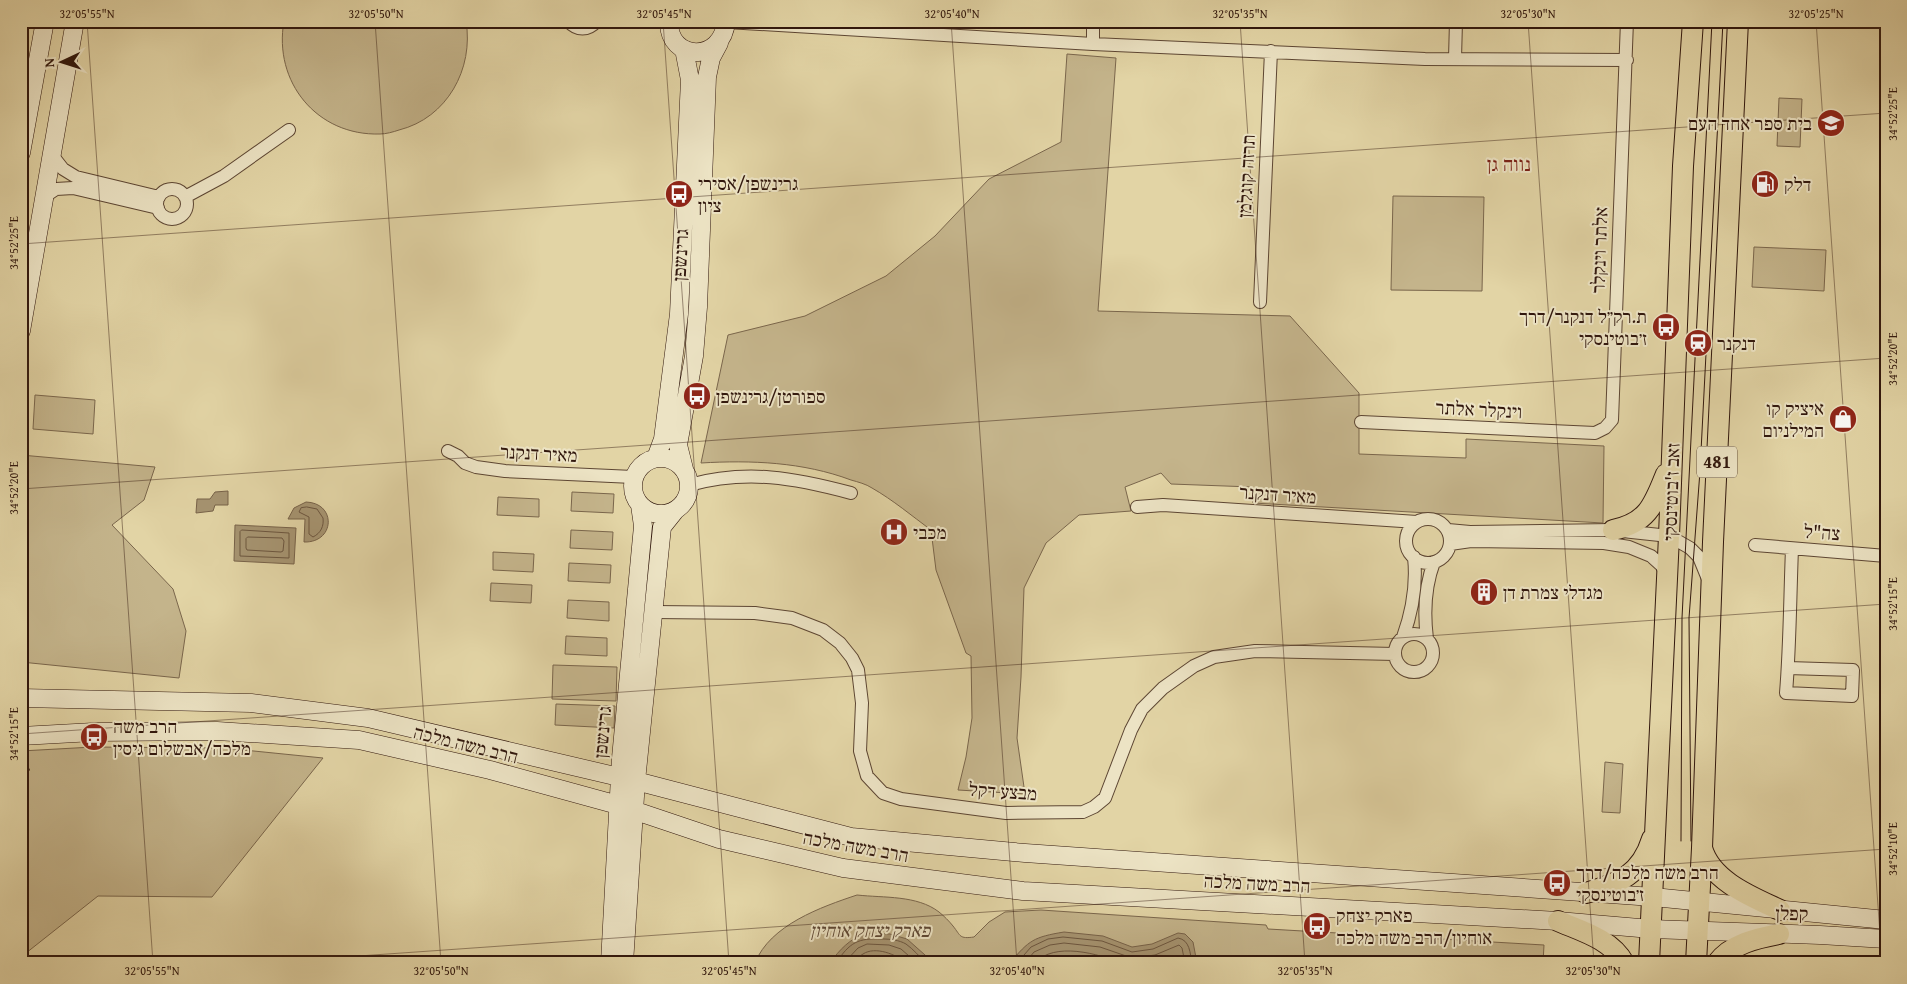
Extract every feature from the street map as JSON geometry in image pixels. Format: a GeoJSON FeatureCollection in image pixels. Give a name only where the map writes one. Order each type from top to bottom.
{"type":"FeatureCollection","features":[{"type":"Feature","properties":{"kind":"main road","name":"זאב ז'בוטינסקי"},"geometry":{"type":"LineString","coordinates":[[1649,963],[1669,536],[1682,166],[1693,21]]}},
{"type":"Feature","properties":{"kind":"main road","name":"481"},"geometry":{"type":"LineString","coordinates":[[1696,963],[1700,902],[1713,542],[1738,21]]}},
{"type":"Feature","properties":{"kind":"main road"},"geometry":{"type":"LineString","coordinates":[[1613,530],[1635,524],[1645,515],[1656,499],[1672,458]]}},
{"type":"Feature","properties":{"kind":"main road"},"geometry":{"type":"LineString","coordinates":[[1586,893],[1614,884],[1628,877],[1638,868],[1646,854],[1655,828]]}},
{"type":"Feature","properties":{"kind":"main road"},"geometry":{"type":"LineString","coordinates":[[1702,848],[1705,858],[1720,875],[1744,893],[1780,910]]}},
{"type":"Feature","properties":{"kind":"main road"},"geometry":{"type":"LineString","coordinates":[[1558,921],[1600,939],[1611,947],[1624,963]]}},
{"type":"Feature","properties":{"kind":"main road"},"geometry":{"type":"LineString","coordinates":[[1717,963],[1738,946],[1756,938],[1778,934]]}},
{"type":"Feature","properties":{"kind":"street"},"geometry":{"type":"LineString","coordinates":[[21,153],[45,21]]}},
{"type":"Feature","properties":{"kind":"street"},"geometry":{"type":"LineString","coordinates":[[21,331],[75,21]]}},
{"type":"Feature","properties":{"kind":"street"},"geometry":{"type":"LineString","coordinates":[[568,21],[581,29],[592,26],[597,21]]}},
{"type":"Feature","properties":{"kind":"street"},"geometry":{"type":"LineString","coordinates":[[669,21],[672,38],[684,49],[692,52],[701,52],[710,50],[719,44]]}},
{"type":"Feature","properties":{"kind":"street"},"geometry":{"type":"LineString","coordinates":[[1093,44],[1094,21]]}},
{"type":"Feature","properties":{"kind":"street"},"geometry":{"type":"LineString","coordinates":[[1455,59],[1456,21]]}},
{"type":"Feature","properties":{"kind":"street"},"geometry":{"type":"LineString","coordinates":[[727,22],[1093,44],[1271,52],[1455,59],[1627,60],[1627,21]]}},
{"type":"Feature","properties":{"kind":"street","name":"גרינשפן"},"geometry":{"type":"LineString","coordinates":[[686,477],[678,445],[694,356],[698,314],[707,78],[711,58],[724,35],[727,22]]}},
{"type":"Feature","properties":{"kind":"street","name":"גרינשפן"},"geometry":{"type":"LineString","coordinates":[[656,458],[663,439],[679,314],[690,80],[684,49]]}},
{"type":"Feature","properties":{"kind":"street","name":"תרזה קוגלמן"},"geometry":{"type":"LineString","coordinates":[[1260,302],[1271,52]]}},
{"type":"Feature","properties":{"kind":"street","name":"אלתר וינקלר"},"geometry":{"type":"LineString","coordinates":[[1594,433],[1605,428],[1612,420],[1627,60]]}},
{"type":"Feature","properties":{"kind":"street"},"geometry":{"type":"LineString","coordinates":[[185,197],[224,176],[289,130]]}},
{"type":"Feature","properties":{"kind":"street"},"geometry":{"type":"LineString","coordinates":[[52,155],[63,170],[76,177],[158,202]]}},
{"type":"Feature","properties":{"kind":"street"},"geometry":{"type":"LineString","coordinates":[[44,198],[56,189],[72,188],[158,202]]}},
{"type":"Feature","properties":{"kind":"street"},"geometry":{"type":"LineString","coordinates":[[172,189],[182,193],[187,201],[185,212],[178,218],[173,219],[163,216],[158,202],[162,193],[172,189]]}},
{"type":"Feature","properties":{"kind":"street","name":"וינקלר אלתר"},"geometry":{"type":"LineString","coordinates":[[1361,422],[1594,433]]}},
{"type":"Feature","properties":{"kind":"street","name":"מאיר דנקנר"},"geometry":{"type":"LineString","coordinates":[[448,451],[458,456],[465,464],[496,470],[633,477]]}},
{"type":"Feature","properties":{"kind":"street"},"geometry":{"type":"LineString","coordinates":[[656,458],[671,459],[686,477],[687,497],[674,512],[662,515],[650,513],[640,506],[634,497],[633,477],[638,468],[647,461],[656,458]]}},
{"type":"Feature","properties":{"kind":"street"},"geometry":{"type":"LineString","coordinates":[[686,477],[714,479],[777,477],[808,482],[851,493]]}},
{"type":"Feature","properties":{"kind":"street","name":"מאיר דנקנר"},"geometry":{"type":"LineString","coordinates":[[1137,507],[1163,505],[1417,522]]}},
{"type":"Feature","properties":{"kind":"street","name":"גרינשפן"},"geometry":{"type":"LineString","coordinates":[[624,963],[625,833],[628,779],[622,747],[643,526],[640,506]]}},
{"type":"Feature","properties":{"kind":"street","name":"גרינשפן"},"geometry":{"type":"LineString","coordinates":[[628,779],[640,748],[662,527],[674,512]]}},
{"type":"Feature","properties":{"kind":"street"},"geometry":{"type":"LineString","coordinates":[[1424,519],[1438,520],[1448,530],[1450,544],[1445,556],[1434,562],[1423,562],[1414,557],[1407,548],[1407,536],[1409,530],[1417,522],[1424,519]]}},
{"type":"Feature","properties":{"kind":"street"},"geometry":{"type":"LineString","coordinates":[[1448,530],[1470,532],[1613,530],[1669,536],[1690,548],[1699,557],[1712,593]]}},
{"type":"Feature","properties":{"kind":"street"},"geometry":{"type":"LineString","coordinates":[[1450,544],[1471,541],[1604,543],[1629,547],[1651,556],[1667,574]]}},
{"type":"Feature","properties":{"kind":"street","name":"צה\"ל"},"geometry":{"type":"LineString","coordinates":[[1755,546],[1886,556]]}},
{"type":"Feature","properties":{"kind":"street"},"geometry":{"type":"LineString","coordinates":[[1788,668],[1853,670],[1852,696],[1786,693],[1792,549]]}},
{"type":"Feature","properties":{"kind":"street"},"geometry":{"type":"LineString","coordinates":[[1414,557],[1416,572],[1411,615],[1395,654],[1396,661],[1404,670],[1410,672],[1427,667],[1433,656],[1433,650],[1427,639],[1425,622],[1430,573],[1434,562]]}},
{"type":"Feature","properties":{"kind":"street","name":"מבצע דקל"},"geometry":{"type":"LineString","coordinates":[[654,612],[755,614],[792,618],[822,630],[840,642],[858,670],[862,703],[860,751],[866,776],[883,793],[901,799],[1006,814],[1083,812],[1094,808],[1105,798],[1131,730],[1142,709],[1163,688],[1194,666],[1214,657],[1255,650],[1395,654]]}},
{"type":"Feature","properties":{"kind":"street"},"geometry":{"type":"LineString","coordinates":[[1403,637],[1415,634],[1427,639]]}},
{"type":"Feature","properties":{"kind":"street","name":"הרב משה מלכה"},"geometry":{"type":"LineString","coordinates":[[26,696],[251,703],[368,718],[628,779],[851,837],[1025,853],[1653,897],[1700,902]]}},
{"type":"Feature","properties":{"kind":"street","name":"הרב משה מלכה"},"geometry":{"type":"LineString","coordinates":[[21,736],[94,732],[217,731],[359,740],[490,770],[626,807],[719,839],[843,868],[1023,891],[1558,921],[1651,929],[1698,930]]}},
{"type":"Feature","properties":{"kind":"street"},"geometry":{"type":"LineString","coordinates":[[590,770],[605,764],[622,747]]}},
{"type":"Feature","properties":{"kind":"street"},"geometry":{"type":"LineString","coordinates":[[640,748],[644,762],[668,789]]}},
{"type":"Feature","properties":{"kind":"street"},"geometry":{"type":"LineString","coordinates":[[590,797],[602,805],[625,833],[652,818],[661,819]]}},
{"type":"Feature","properties":{"kind":"street","name":"גרינשפן"},"geometry":{"type":"LineString","coordinates":[[610,963],[625,833]]}},
{"type":"Feature","properties":{"kind":"street","name":"קפלן"},"geometry":{"type":"LineString","coordinates":[[1700,902],[1886,920]]}},
{"type":"Feature","properties":{"kind":"street","name":"קפלן"},"geometry":{"type":"LineString","coordinates":[[1698,930],[1886,939]]}},
{"type":"Feature","properties":{"kind":"green space"},"geometry":{"type":"Polygon","coordinates":[[[284,21],[466,21],[466,57],[453,89],[431,115],[416,124],[390,133],[357,132],[337,126],[319,115],[304,101],[293,84],[286,65],[282,43],[284,21]]]}},
{"type":"Feature","properties":{"kind":"green space"},"geometry":{"type":"Polygon","coordinates":[[[1000,21],[1071,21],[1065,26],[1000,21]]]}},
{"type":"Feature","properties":{"kind":"green space"},"geometry":{"type":"Polygon","coordinates":[[[1067,54],[1116,58],[1098,311],[1290,316],[1359,393],[1359,454],[1466,458],[1466,439],[1604,446],[1603,523],[1253,503],[1252,487],[1171,484],[1161,473],[1125,487],[1131,511],[1079,515],[1046,543],[1024,588],[1017,738],[1025,794],[958,790],[966,757],[972,718],[971,656],[966,653],[936,570],[931,530],[870,487],[833,474],[796,466],[758,462],[701,463],[728,335],[805,316],[886,276],[935,236],[989,179],[1061,142],[1067,54]]]}},
{"type":"Feature","properties":{"kind":"green space"},"geometry":{"type":"Polygon","coordinates":[[[1779,98],[1802,99],[1800,147],[1777,146],[1779,98]]]}},
{"type":"Feature","properties":{"kind":"green space"},"geometry":{"type":"Polygon","coordinates":[[[1393,196],[1484,197],[1482,291],[1391,290],[1393,196]]]}},
{"type":"Feature","properties":{"kind":"green space"},"geometry":{"type":"Polygon","coordinates":[[[1754,247],[1826,250],[1824,291],[1752,287],[1754,247]]]}},
{"type":"Feature","properties":{"kind":"green space"},"geometry":{"type":"Polygon","coordinates":[[[35,395],[95,400],[93,434],[33,429],[35,395]]]}},
{"type":"Feature","properties":{"kind":"green space"},"geometry":{"type":"Polygon","coordinates":[[[21,455],[155,467],[144,500],[112,525],[173,589],[186,631],[179,678],[21,662],[21,455]]]}},
{"type":"Feature","properties":{"kind":"green space"},"geometry":{"type":"Polygon","coordinates":[[[572,492],[614,494],[613,513],[571,511],[572,492]]]}},
{"type":"Feature","properties":{"kind":"green space"},"geometry":{"type":"Polygon","coordinates":[[[498,497],[539,499],[539,517],[497,515],[498,497]]]}},
{"type":"Feature","properties":{"kind":"green space"},"geometry":{"type":"Polygon","coordinates":[[[571,530],[613,532],[612,550],[570,548],[571,530]]]}},
{"type":"Feature","properties":{"kind":"green space"},"geometry":{"type":"Polygon","coordinates":[[[493,552],[534,554],[533,572],[493,570],[493,552]]]}},
{"type":"Feature","properties":{"kind":"green space"},"geometry":{"type":"Polygon","coordinates":[[[569,563],[611,565],[610,583],[568,581],[569,563]]]}},
{"type":"Feature","properties":{"kind":"green space"},"geometry":{"type":"Polygon","coordinates":[[[491,583],[532,585],[531,603],[490,601],[491,583]]]}},
{"type":"Feature","properties":{"kind":"green space"},"geometry":{"type":"Polygon","coordinates":[[[568,600],[609,602],[609,621],[567,618],[568,600]]]}},
{"type":"Feature","properties":{"kind":"green space"},"geometry":{"type":"Polygon","coordinates":[[[566,636],[607,638],[607,656],[565,654],[566,636]]]}},
{"type":"Feature","properties":{"kind":"green space"},"geometry":{"type":"Polygon","coordinates":[[[553,665],[617,667],[616,701],[552,699],[553,665]]]}},
{"type":"Feature","properties":{"kind":"green space"},"geometry":{"type":"Polygon","coordinates":[[[556,704],[615,706],[614,728],[555,725],[556,704]]]}},
{"type":"Feature","properties":{"kind":"green space"},"geometry":{"type":"Polygon","coordinates":[[[93,747],[224,748],[323,758],[212,897],[98,896],[21,957],[21,751],[93,747]]]}},
{"type":"Feature","properties":{"kind":"green space"},"geometry":{"type":"Polygon","coordinates":[[[1605,762],[1623,764],[1620,813],[1602,812],[1605,762]]]}},
{"type":"Feature","properties":{"kind":"green space","name":"פארק יצחק אוחיון"},"geometry":{"type":"Polygon","coordinates":[[[857,895],[900,898],[921,903],[939,912],[959,934],[966,938],[974,937],[989,922],[1005,912],[1041,910],[1266,925],[1268,929],[1544,945],[1543,963],[755,963],[762,950],[784,928],[828,905],[857,895]]]}},
{"type":"Feature","properties":{"kind":"water"},"geometry":{"type":"Polygon","coordinates":[[[228,491],[228,505],[215,505],[213,511],[196,513],[197,499],[210,499],[215,492],[228,491]]]}},
{"type":"Feature","properties":{"kind":"water"},"geometry":{"type":"Polygon","coordinates":[[[306,502],[316,504],[323,509],[327,515],[328,523],[322,536],[314,541],[304,542],[305,519],[288,519],[294,508],[306,502]]]}},
{"type":"Feature","properties":{"kind":"water"},"geometry":{"type":"Polygon","coordinates":[[[235,525],[296,528],[294,564],[234,561],[235,525]]]}},
{"type":"Feature","properties":{"kind":"water"},"geometry":{"type":"Polygon","coordinates":[[[1064,932],[1103,936],[1132,947],[1152,944],[1178,933],[1185,934],[1193,942],[1197,963],[1010,963],[1022,949],[1033,941],[1064,932]]]}},
{"type":"Feature","properties":{"kind":"water"},"geometry":{"type":"Polygon","coordinates":[[[865,933],[890,934],[907,939],[934,963],[830,963],[845,945],[865,933]]]}},
{"type":"Feature","properties":{"kind":"tram line"},"geometry":{"type":"LineString","coordinates":[[1681,841],[1682,618],[1712,21]]}},
{"type":"Feature","properties":{"kind":"tram line"},"geometry":{"type":"LineString","coordinates":[[1691,841],[1689,618],[1700,471],[1723,21]]}},
{"type":"Feature","properties":{"kind":"railway"},"geometry":{"type":"LineString","coordinates":[[21,772],[37,765]]}},
{"type":"Feature","properties":{"kind":"place","name":"בית ספר אחד העם"},"geometry":{"type":"Point","coordinates":[1831,123]}},
{"type":"Feature","properties":{"kind":"place","name":"דלק"},"geometry":{"type":"Point","coordinates":[1765,184]}},
{"type":"Feature","properties":{"kind":"place","name":"גרינשפן/אסירי ציון"},"geometry":{"type":"Point","coordinates":[679,194]}},
{"type":"Feature","properties":{"kind":"place","name":"ת.רק״ל דנקנר/דרך ז׳בוטינסקי"},"geometry":{"type":"Point","coordinates":[1666,327]}},
{"type":"Feature","properties":{"kind":"place","name":"דנקנר"},"geometry":{"type":"Point","coordinates":[1698,343]}},
{"type":"Feature","properties":{"kind":"place","name":"ספורטן/גרינשפן"},"geometry":{"type":"Point","coordinates":[697,396]}},
{"type":"Feature","properties":{"kind":"place","name":"איציק קו המילניום"},"geometry":{"type":"Point","coordinates":[1843,419]}},
{"type":"Feature","properties":{"kind":"place","name":"מכבי"},"geometry":{"type":"Point","coordinates":[894,532]}},
{"type":"Feature","properties":{"kind":"place","name":"מגדלי צמרת דן"},"geometry":{"type":"Point","coordinates":[1484,592]}},
{"type":"Feature","properties":{"kind":"place","name":"הרב משה מלכה/אבשלום גיסין"},"geometry":{"type":"Point","coordinates":[94,737]}},
{"type":"Feature","properties":{"kind":"place","name":"הרב משה מלכה/דרך ז׳בוטינסקי"},"geometry":{"type":"Point","coordinates":[1557,883]}},
{"type":"Feature","properties":{"kind":"place","name":"פארק יצחק אוחיון/הרב משה מלכה"},"geometry":{"type":"Point","coordinates":[1317,926]}},
{"type":"Feature","properties":{"kind":"district","name":"נווה גן"},"geometry":{"type":"Point","coordinates":[1509,164]}}]}
